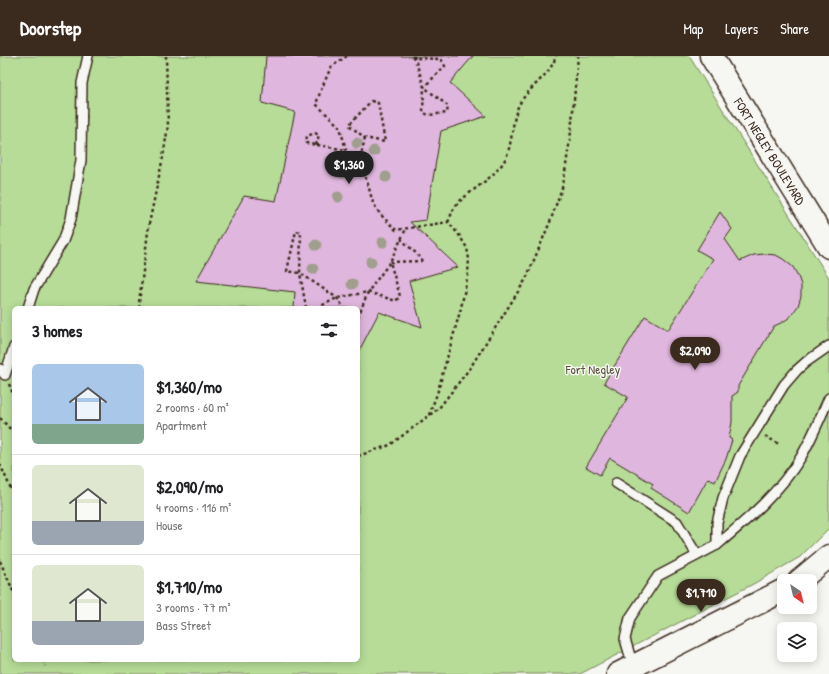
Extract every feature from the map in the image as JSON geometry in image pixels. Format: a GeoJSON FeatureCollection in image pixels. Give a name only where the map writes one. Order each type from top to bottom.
{"type":"FeatureCollection","features":[{"type":"Feature","properties":{"kind":"street","name":"FORT NEGLEY BOULEVARD"},"geometry":{"type":"LineString","coordinates":[[712,56],[829,247]]}},
{"type":"Feature","properties":{"kind":"street"},"geometry":{"type":"LineString","coordinates":[[807,574],[829,556]]}},
{"type":"Feature","properties":{"kind":"street"},"geometry":{"type":"LineString","coordinates":[[626,670],[777,594]]}},
{"type":"Feature","properties":{"kind":"lane"},"geometry":{"type":"LineString","coordinates":[[29,306],[34,289],[63,241],[71,219],[81,160],[82,82],[88,56]]}},
{"type":"Feature","properties":{"kind":"lane"},"geometry":{"type":"LineString","coordinates":[[717,545],[717,523],[722,498],[740,456],[784,385],[796,370],[829,346]]}},
{"type":"Feature","properties":{"kind":"lane"},"geometry":{"type":"LineString","coordinates":[[0,370],[4,375],[12,353]]}},
{"type":"Feature","properties":{"kind":"lane"},"geometry":{"type":"LineString","coordinates":[[626,670],[624,639],[630,618],[658,576],[717,545],[755,512],[782,483],[801,457],[815,431],[829,398]]}},
{"type":"Feature","properties":{"kind":"lane"},"geometry":{"type":"LineString","coordinates":[[616,483],[677,522],[697,555]]}},
{"type":"Feature","properties":{"kind":"path"},"geometry":{"type":"LineString","coordinates":[[140,306],[149,224],[168,126],[166,56]]}},
{"type":"Feature","properties":{"kind":"path"},"geometry":{"type":"LineString","coordinates":[[347,56],[331,67],[316,104],[340,127],[346,150],[359,164],[367,181],[373,203],[380,214],[396,230],[448,222]]}},
{"type":"Feature","properties":{"kind":"path"},"geometry":{"type":"LineString","coordinates":[[448,222],[457,204],[497,170],[504,161],[518,108],[527,92],[550,69],[556,56]]}},
{"type":"Feature","properties":{"kind":"path"},"geometry":{"type":"LineString","coordinates":[[360,455],[390,445],[439,408],[470,368],[526,279],[550,222],[563,185],[571,132],[578,56]]}},
{"type":"Feature","properties":{"kind":"path"},"geometry":{"type":"LineString","coordinates":[[424,87],[445,66],[441,59],[413,57],[424,87],[423,112],[428,115],[448,114],[448,106],[424,87]]}},
{"type":"Feature","properties":{"kind":"path"},"geometry":{"type":"LineString","coordinates":[[371,101],[378,103],[385,142],[365,138],[349,125],[371,101]]}},
{"type":"Feature","properties":{"kind":"path"},"geometry":{"type":"LineString","coordinates":[[316,145],[319,136],[315,133],[306,136],[306,143],[316,145],[346,150]]}},
{"type":"Feature","properties":{"kind":"path"},"geometry":{"type":"LineString","coordinates":[[359,164],[365,138]]}},
{"type":"Feature","properties":{"kind":"path"},"geometry":{"type":"LineString","coordinates":[[428,417],[439,387],[461,308],[468,274],[469,259],[467,248],[459,235],[448,222]]}},
{"type":"Feature","properties":{"kind":"path"},"geometry":{"type":"LineString","coordinates":[[360,312],[368,292],[390,262],[407,228]]}},
{"type":"Feature","properties":{"kind":"path"},"geometry":{"type":"LineString","coordinates":[[306,306],[300,273],[301,232],[296,231],[287,271],[300,273],[337,298],[343,306]]}},
{"type":"Feature","properties":{"kind":"path"},"geometry":{"type":"LineString","coordinates":[[390,262],[421,261],[422,259],[401,239]]}},
{"type":"Feature","properties":{"kind":"path"},"geometry":{"type":"LineString","coordinates":[[321,306],[337,298],[368,292],[396,301],[400,296],[390,262]]}},
{"type":"Feature","properties":{"kind":"path"},"geometry":{"type":"LineString","coordinates":[[0,418],[12,431]]}},
{"type":"Feature","properties":{"kind":"path"},"geometry":{"type":"LineString","coordinates":[[764,435],[779,444]]}},
{"type":"Feature","properties":{"kind":"path"},"geometry":{"type":"LineString","coordinates":[[0,464],[12,491]]}},
{"type":"Feature","properties":{"kind":"path"},"geometry":{"type":"LineString","coordinates":[[0,561],[12,588]]}},
{"type":"Feature","properties":{"kind":"path"},"geometry":{"type":"LineString","coordinates":[[44,662],[45,666]]}},
{"type":"Feature","properties":{"kind":"green space","name":"Fort Negley"},"geometry":{"type":"Polygon","coordinates":[[[0,56],[689,56],[829,278],[829,528],[800,557],[755,583],[580,674],[0,674],[0,56]]]}},
{"type":"Feature","properties":{"kind":"building"},"geometry":{"type":"Polygon","coordinates":[[[266,56],[473,56],[450,83],[486,116],[441,131],[426,220],[410,222],[458,267],[409,281],[422,327],[379,312],[360,349],[360,306],[294,306],[295,292],[196,281],[244,196],[276,201],[295,112],[262,103],[266,56]]]}},
{"type":"Feature","properties":{"kind":"building"},"geometry":{"type":"Polygon","coordinates":[[[720,212],[732,229],[725,239],[740,261],[754,255],[764,254],[776,255],[783,259],[793,267],[798,276],[801,285],[801,296],[798,306],[790,317],[774,326],[738,386],[738,392],[732,396],[732,422],[729,438],[732,440],[726,459],[715,482],[708,478],[689,512],[651,488],[653,484],[610,458],[600,475],[586,467],[628,397],[604,383],[645,316],[668,330],[713,259],[697,250],[720,212]]]}}]}
